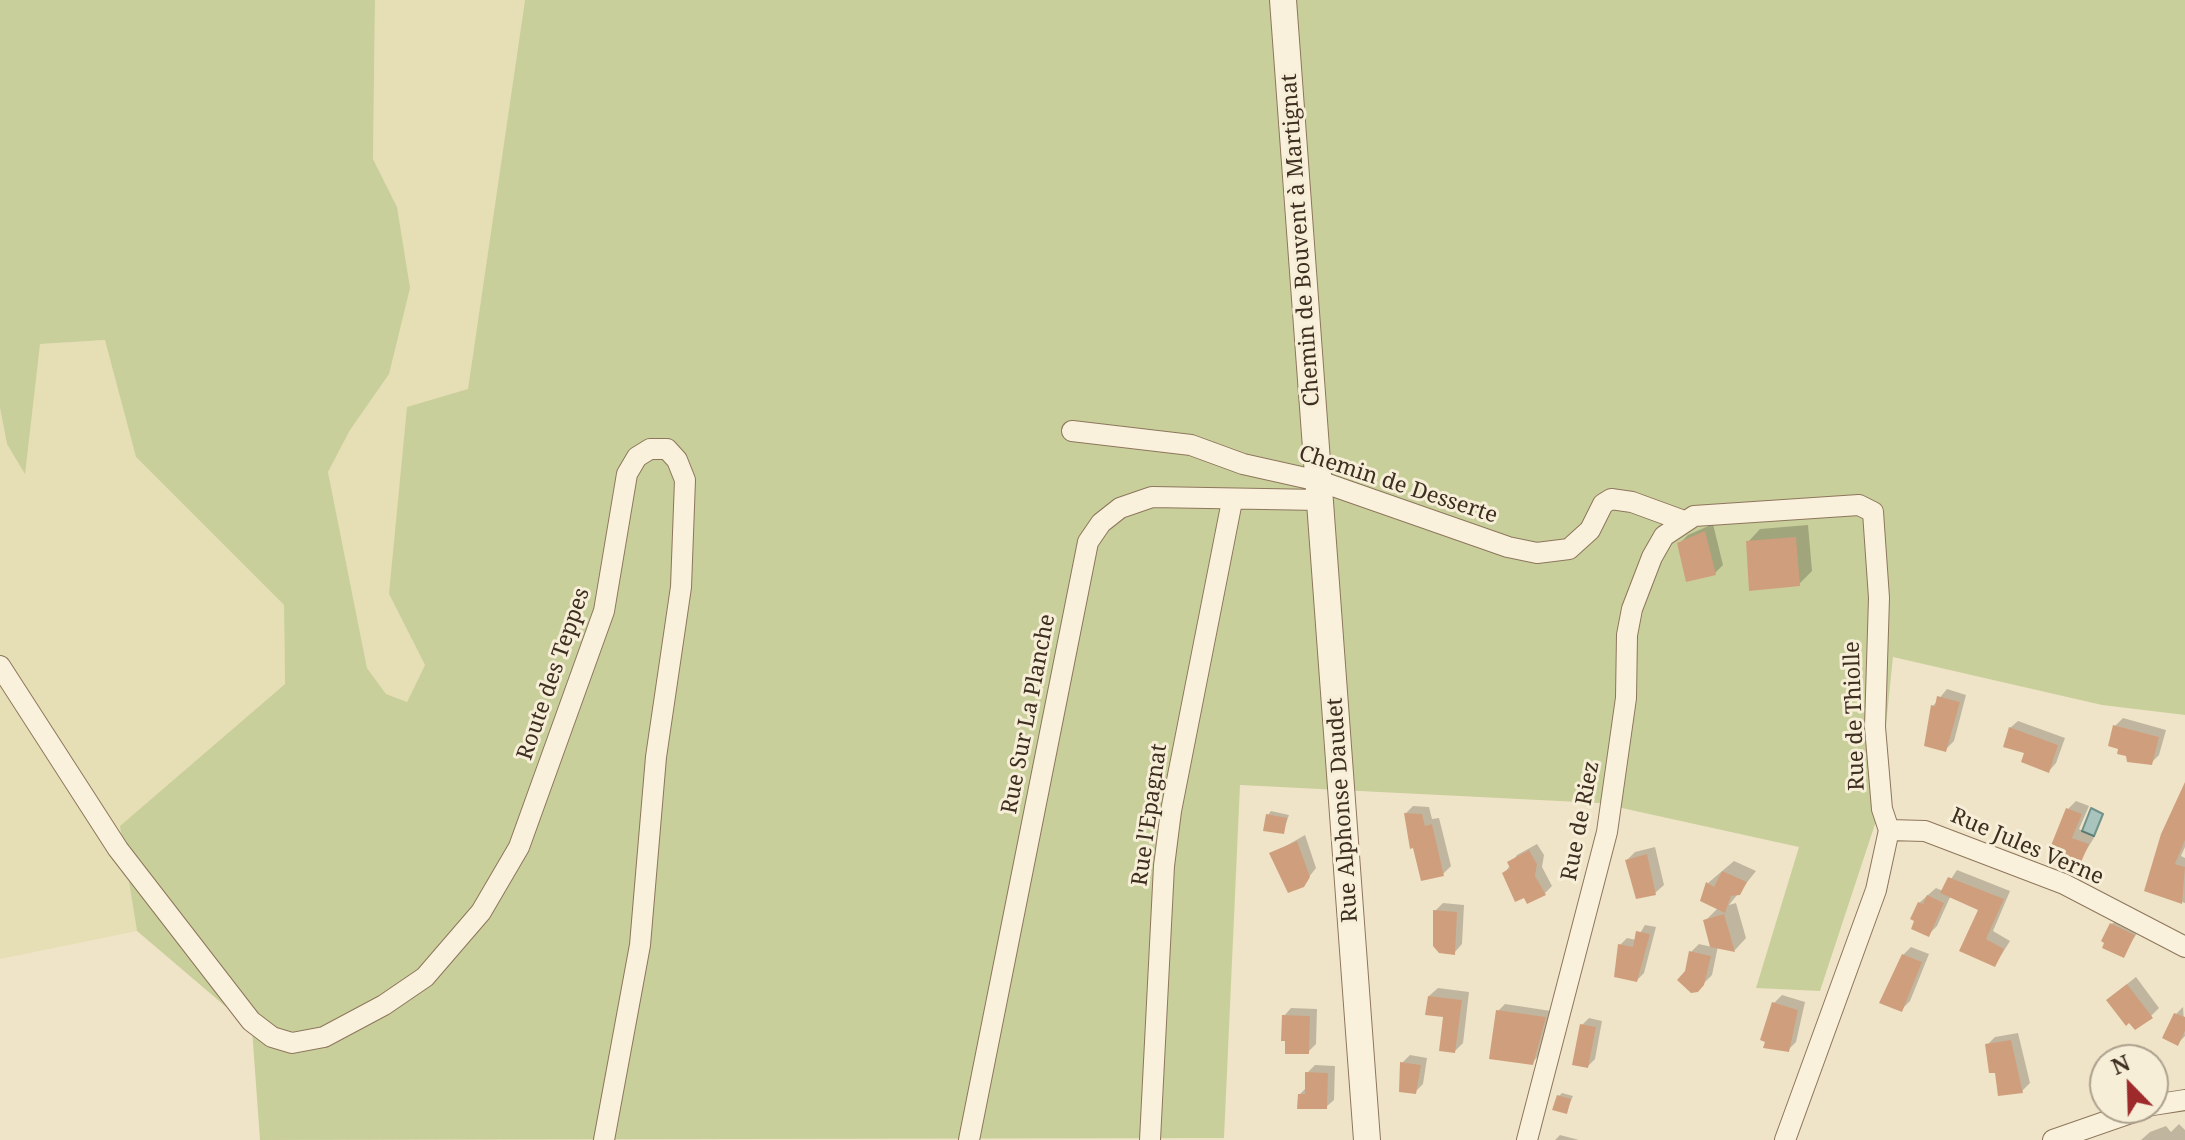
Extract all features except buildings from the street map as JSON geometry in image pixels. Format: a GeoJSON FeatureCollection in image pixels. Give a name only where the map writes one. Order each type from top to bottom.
{"type":"FeatureCollection","features":[{"type":"Feature","properties":{"kind":"street","name":"Chemin de Bouvent à Martignat"},"geometry":{"type":"LineString","coordinates":[[1283,0],[1320,490]]}},
{"type":"Feature","properties":{"kind":"street","name":"Chemin de Desserte"},"geometry":{"type":"LineString","coordinates":[[1072,431],[1191,445],[1320,490],[1537,553],[1569,549],[1590,530],[1603,504],[1611,499],[1632,502],[1684,521]]}},
{"type":"Feature","properties":{"kind":"street","name":"Route des Teppes"},"geometry":{"type":"LineString","coordinates":[[0,666],[118,849],[251,1021],[272,1037],[292,1043],[324,1037],[384,1005],[425,977],[481,912],[519,847],[604,611],[627,474],[637,457],[650,449],[667,449],[677,460],[685,480],[681,587],[656,757],[640,945],[604,1140]]}},
{"type":"Feature","properties":{"kind":"street","name":"Rue Sur La Planche"},"geometry":{"type":"LineString","coordinates":[[969,1140],[1088,542],[1101,523],[1120,508],[1152,497],[1232,501],[1320,490]]}},
{"type":"Feature","properties":{"kind":"street","name":"Rue Alphonse Daudet"},"geometry":{"type":"LineString","coordinates":[[1320,490],[1367,1140]]}},
{"type":"Feature","properties":{"kind":"street","name":"Rue l'Epagnat"},"geometry":{"type":"LineString","coordinates":[[1150,1140],[1164,866],[1171,811],[1232,501]]}},
{"type":"Feature","properties":{"kind":"street","name":"Rue de Thiolle"},"geometry":{"type":"LineString","coordinates":[[1684,521],[1705,514],[1859,505],[1873,512],[1879,598],[1875,727],[1882,809],[1889,830],[1876,890],[1785,1140]]}},
{"type":"Feature","properties":{"kind":"street","name":"Rue de Riez"},"geometry":{"type":"LineString","coordinates":[[1527,1140],[1607,832],[1626,698],[1627,635],[1632,609],[1664,536],[1684,521]]}},
{"type":"Feature","properties":{"kind":"street","name":"Rue Jules Verne"},"geometry":{"type":"LineString","coordinates":[[1889,830],[1925,831],[2064,884],[2185,947]]}},
{"type":"Feature","properties":{"kind":"street"},"geometry":{"type":"LineString","coordinates":[[2053,1140],[2099,1124]]}},
{"type":"Feature","properties":{"kind":"shaded area"},"geometry":{"type":"Polygon","coordinates":[[[375,0],[525,0],[468,390],[389,594],[425,665],[407,702],[386,694],[367,668],[328,472],[350,430],[397,207],[373,159],[375,0]]]}},
{"type":"Feature","properties":{"kind":"shaded area"},"geometry":{"type":"Polygon","coordinates":[[[106,340],[136,457],[284,605],[285,684],[121,826],[137,931],[0,959],[0,408],[7,444],[40,344],[106,340]]]}},
{"type":"Feature","properties":{"kind":"green space"},"geometry":{"type":"Polygon","coordinates":[[[0,0],[375,0],[373,159],[397,207],[410,288],[389,374],[350,430],[328,472],[367,668],[386,694],[407,702],[425,665],[389,594],[407,407],[468,389],[525,0],[2185,0],[2185,715],[2102,705],[1893,657],[1876,821],[1820,991],[1756,988],[1799,847],[1599,803],[1240,785],[1224,1138],[260,1140],[252,1029],[137,931],[120,826],[285,684],[284,605],[136,457],[105,340],[40,344],[25,474],[7,444],[0,408],[0,0]]]}},
{"type":"Feature","properties":{"kind":"water"},"geometry":{"type":"Polygon","coordinates":[[[2091,808],[2103,814],[2094,836],[2082,831],[2091,808]]]}}]}
